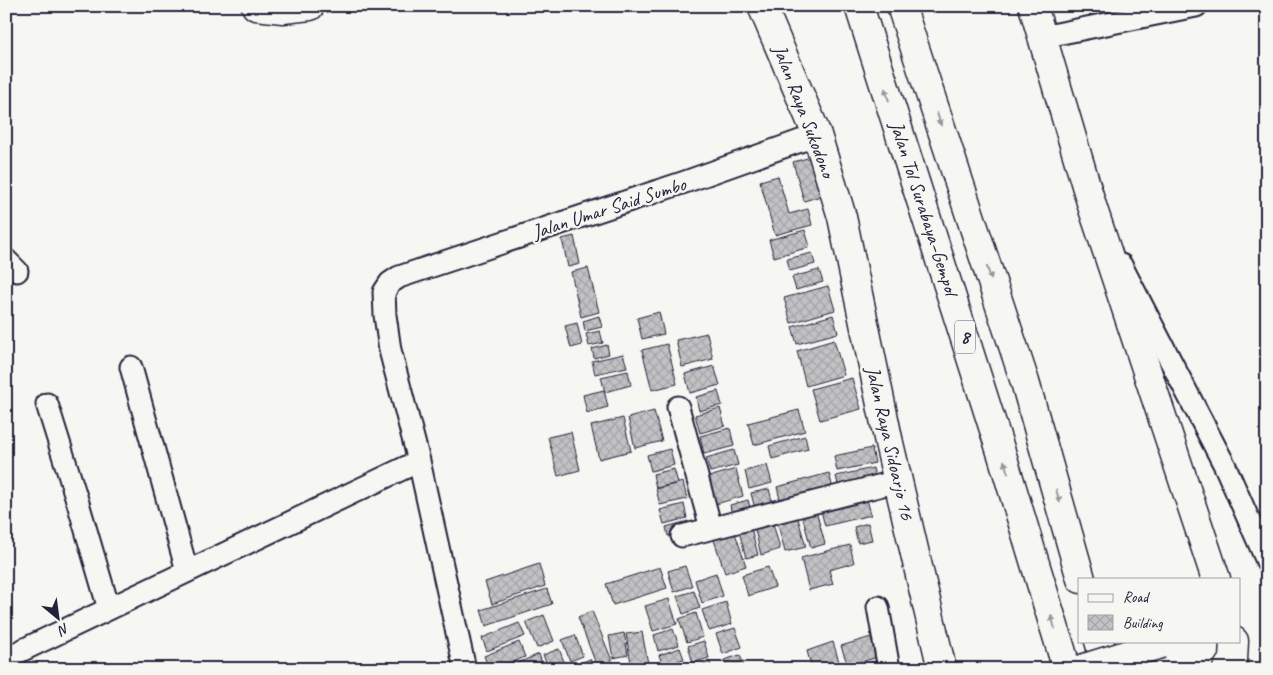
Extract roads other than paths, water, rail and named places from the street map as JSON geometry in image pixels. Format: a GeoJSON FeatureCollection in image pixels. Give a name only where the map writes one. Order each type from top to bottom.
{"type":"FeatureCollection","features":[{"type":"Feature","properties":{"kind":"main road"},"geometry":{"type":"LineString","coordinates":[[256,6],[283,9],[310,6]]}},
{"type":"Feature","properties":{"kind":"main road","name":"Jalan Raya Sukodono"},"geometry":{"type":"LineString","coordinates":[[762,6],[817,135],[842,217]]}},
{"type":"Feature","properties":{"kind":"main road","name":"Jalan Tol Surabaya–Gempol"},"geometry":{"type":"LineString","coordinates":[[859,6],[1068,669]]}},
{"type":"Feature","properties":{"kind":"main road","name":"Jalan Tol Surabaya–Gempol"},"geometry":{"type":"LineString","coordinates":[[902,6],[1025,382],[1081,578]]}},
{"type":"Feature","properties":{"kind":"main road"},"geometry":{"type":"LineString","coordinates":[[1033,6],[1093,209],[1216,578]]}},
{"type":"Feature","properties":{"kind":"main road","name":"Jalan Raya Sidoarjo 16"},"geometry":{"type":"LineString","coordinates":[[842,217],[888,443],[942,669]]}},
{"type":"Feature","properties":{"kind":"main road"},"geometry":{"type":"LineString","coordinates":[[1099,642],[1107,669]]}},
{"type":"Feature","properties":{"kind":"main road"},"geometry":{"type":"LineString","coordinates":[[1227,669],[1233,660],[1234,642]]}},
{"type":"Feature","properties":{"kind":"main road"},"geometry":{"type":"LineString","coordinates":[[1081,669],[1166,643]]}},
{"type":"Feature","properties":{"kind":"street"},"geometry":{"type":"LineString","coordinates":[[1042,37],[1196,6]]}},
{"type":"Feature","properties":{"kind":"street","name":"Jalan Umar Said Sumbo"},"geometry":{"type":"LineString","coordinates":[[418,461],[390,350],[384,292],[390,284],[400,277],[703,176],[817,135]]}},
{"type":"Feature","properties":{"kind":"street"},"geometry":{"type":"LineString","coordinates":[[1093,209],[1225,466],[1267,561]]}},
{"type":"Feature","properties":{"kind":"street"},"geometry":{"type":"LineString","coordinates":[[131,367],[187,572]]}},
{"type":"Feature","properties":{"kind":"street"},"geometry":{"type":"LineString","coordinates":[[48,404],[108,609]]}},
{"type":"Feature","properties":{"kind":"street"},"geometry":{"type":"LineString","coordinates":[[678,407],[711,528]]}},
{"type":"Feature","properties":{"kind":"street"},"geometry":{"type":"LineString","coordinates":[[6,658],[418,461],[465,669]]}},
{"type":"Feature","properties":{"kind":"street"},"geometry":{"type":"LineString","coordinates":[[682,536],[898,481]]}},
{"type":"Feature","properties":{"kind":"street"},"geometry":{"type":"LineString","coordinates":[[878,607],[889,669]]}}]}
